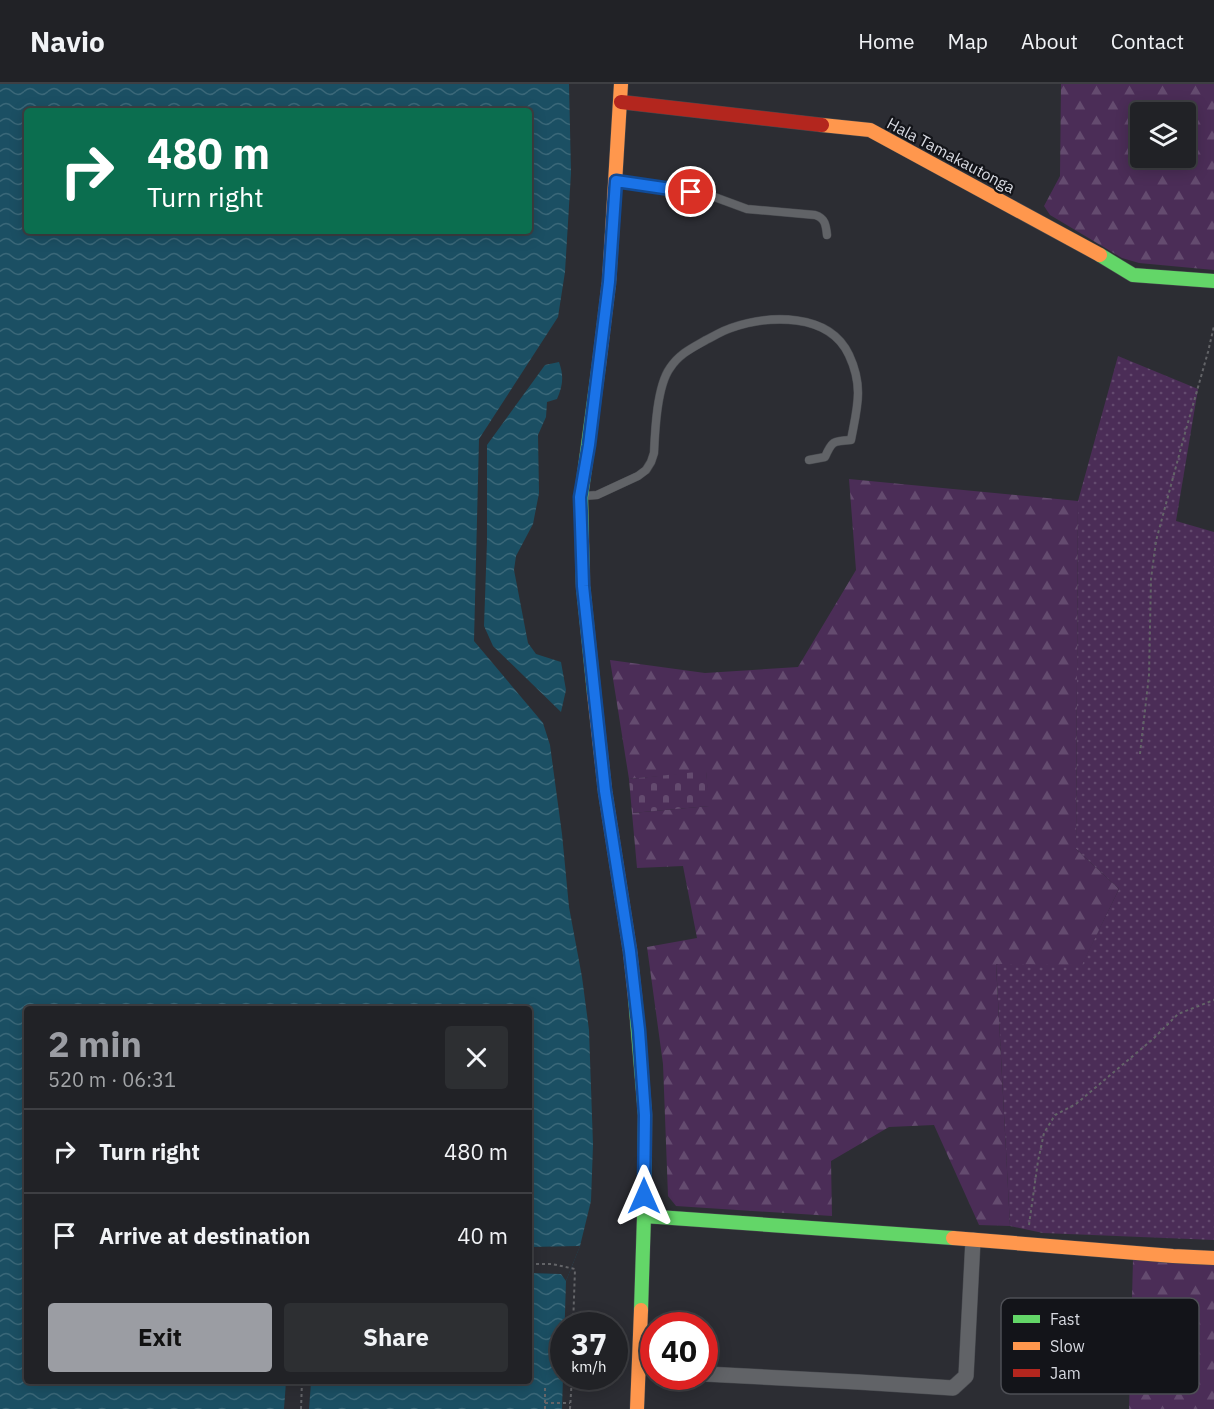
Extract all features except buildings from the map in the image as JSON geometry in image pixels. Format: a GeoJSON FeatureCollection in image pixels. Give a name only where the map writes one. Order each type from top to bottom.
{"type":"FeatureCollection","features":[{"type":"Feature","properties":{"kind":"street"},"geometry":{"type":"LineString","coordinates":[[621,84],[609,282],[589,445],[580,497],[583,586],[605,791],[630,951],[639,1030],[645,1115],[646,1312]]}},
{"type":"Feature","properties":{"kind":"street","name":"Hala Tamakautonga"},"geometry":{"type":"LineString","coordinates":[[621,102],[870,130],[1133,275],[1214,281]]}},
{"type":"Feature","properties":{"kind":"street"},"geometry":{"type":"LineString","coordinates":[[644,1216],[1214,1258]]}},
{"type":"Feature","properties":{"kind":"street"},"geometry":{"type":"LineString","coordinates":[[718,1375],[954,1388],[966,1376],[974,1240]]}},
{"type":"Feature","properties":{"kind":"street"},"geometry":{"type":"LineString","coordinates":[[637,1409],[642,1390]]}},
{"type":"Feature","properties":{"kind":"lane"},"geometry":{"type":"LineString","coordinates":[[616,181],[709,195],[747,209],[814,215],[824,221],[827,235]]}},
{"type":"Feature","properties":{"kind":"lane"},"geometry":{"type":"LineString","coordinates":[[580,497],[597,495],[646,470],[654,453],[660,391],[668,369],[681,354],[729,329],[757,321],[783,319],[807,323],[827,330],[840,340],[849,354],[856,374],[859,396],[851,440],[837,441],[831,444],[825,458],[809,460]]}},
{"type":"Feature","properties":{"kind":"path"},"geometry":{"type":"LineString","coordinates":[[1140,754],[1149,675],[1151,579],[1156,541],[1214,326]]}},
{"type":"Feature","properties":{"kind":"path"},"geometry":{"type":"LineString","coordinates":[[1026,1243],[1044,1133],[1055,1115],[1076,1104],[1153,1039],[1178,1014],[1214,1000]]}},
{"type":"Feature","properties":{"kind":"path"},"geometry":{"type":"LineString","coordinates":[[532,1264],[552,1264],[574,1269],[573,1312]]}},
{"type":"Feature","properties":{"kind":"path"},"geometry":{"type":"LineString","coordinates":[[301,1409],[302,1384]]}},
{"type":"Feature","properties":{"kind":"path"},"geometry":{"type":"LineString","coordinates":[[545,1385],[545,1409]]}},
{"type":"Feature","properties":{"kind":"path"},"geometry":{"type":"LineString","coordinates":[[570,1409],[571,1390]]}},
{"type":"Feature","properties":{"kind":"path"},"geometry":{"type":"LineString","coordinates":[[545,1403],[570,1403]]}},
{"type":"Feature","properties":{"kind":"green space"},"geometry":{"type":"Polygon","coordinates":[[[1061,84],[1214,84],[1214,270],[1139,263],[1122,258],[1050,215],[1044,206],[1060,176],[1061,84]]]}},
{"type":"Feature","properties":{"kind":"green space"},"geometry":{"type":"Polygon","coordinates":[[[1118,356],[1198,389],[1176,521],[1214,532],[1214,1240],[1043,1233],[1010,1226],[996,963],[1082,964],[1119,889],[1076,849],[1078,501],[1118,356]]]}},
{"type":"Feature","properties":{"kind":"green space"},"geometry":{"type":"Polygon","coordinates":[[[849,479],[1078,501],[1076,849],[1119,889],[1082,965],[996,964],[1010,1226],[979,1225],[934,1125],[889,1127],[831,1161],[832,1216],[676,1206],[668,1196],[663,1064],[647,947],[697,938],[683,866],[637,868],[632,813],[709,806],[706,772],[629,779],[610,660],[705,673],[798,667],[856,570],[849,479]]]}},
{"type":"Feature","properties":{"kind":"green space"},"geometry":{"type":"Polygon","coordinates":[[[706,771],[710,806],[632,813],[629,779],[706,771]]]}},
{"type":"Feature","properties":{"kind":"green space"},"geometry":{"type":"Polygon","coordinates":[[[1133,1260],[1214,1264],[1214,1409],[1129,1409],[1129,1394],[1199,1394],[1199,1298],[1132,1298],[1133,1260]]]}},
{"type":"Feature","properties":{"kind":"water"},"geometry":{"type":"Polygon","coordinates":[[[0,84],[569,84],[571,173],[565,272],[558,317],[479,439],[474,641],[543,723],[550,745],[569,907],[589,1030],[593,1145],[591,1201],[580,1246],[566,1281],[565,1312],[550,1312],[550,1390],[563,1390],[562,1409],[0,1409],[0,84]]]}},
{"type":"Feature","properties":{"kind":"water"},"geometry":{"type":"Polygon","coordinates":[[[559,362],[562,372],[561,389],[557,399],[547,402],[546,417],[538,435],[539,493],[533,524],[516,556],[514,570],[528,643],[536,654],[561,662],[566,690],[561,712],[493,646],[484,626],[487,445],[545,365],[559,362]]]}},
{"type":"Feature","properties":{"kind":"pier"},"geometry":{"type":"Polygon","coordinates":[[[580,1246],[566,1281],[561,1274],[532,1273],[532,1247],[580,1246]]]}},
{"type":"Feature","properties":{"kind":"pier"},"geometry":{"type":"Polygon","coordinates":[[[286,1384],[311,1384],[309,1409],[284,1409],[286,1384]]]}},
{"type":"Feature","properties":{"kind":"traffic: fast"},"geometry":{"type":"LineString","coordinates":[[1100,255],[1133,275],[1214,281]]}},
{"type":"Feature","properties":{"kind":"traffic: fast"},"geometry":{"type":"LineString","coordinates":[[594,693],[583,586],[581,497],[599,364]]}},
{"type":"Feature","properties":{"kind":"traffic: fast"},"geometry":{"type":"LineString","coordinates":[[635,997],[645,1115],[641,1310]]}},
{"type":"Feature","properties":{"kind":"traffic: fast"},"geometry":{"type":"LineString","coordinates":[[644,1216],[953,1238]]}},
{"type":"Feature","properties":{"kind":"traffic: slow"},"geometry":{"type":"LineString","coordinates":[[599,364],[609,282],[621,84]]}},
{"type":"Feature","properties":{"kind":"traffic: slow"},"geometry":{"type":"LineString","coordinates":[[822,125],[870,130],[1100,255]]}},
{"type":"Feature","properties":{"kind":"traffic: slow"},"geometry":{"type":"LineString","coordinates":[[594,693],[605,791],[635,997]]}},
{"type":"Feature","properties":{"kind":"traffic: slow"},"geometry":{"type":"LineString","coordinates":[[953,1238],[1214,1258]]}},
{"type":"Feature","properties":{"kind":"traffic: slow"},"geometry":{"type":"LineString","coordinates":[[637,1409],[641,1310]]}},
{"type":"Feature","properties":{"kind":"traffic: jam"},"geometry":{"type":"LineString","coordinates":[[621,102],[822,125]]}},
{"type":"Feature","properties":{"kind":"route"},"geometry":{"type":"LineString","coordinates":[[644,1196],[645,1115],[639,1030],[630,951],[605,791],[583,586],[580,497],[589,445],[609,282],[616,181],[691,192]]}}]}
